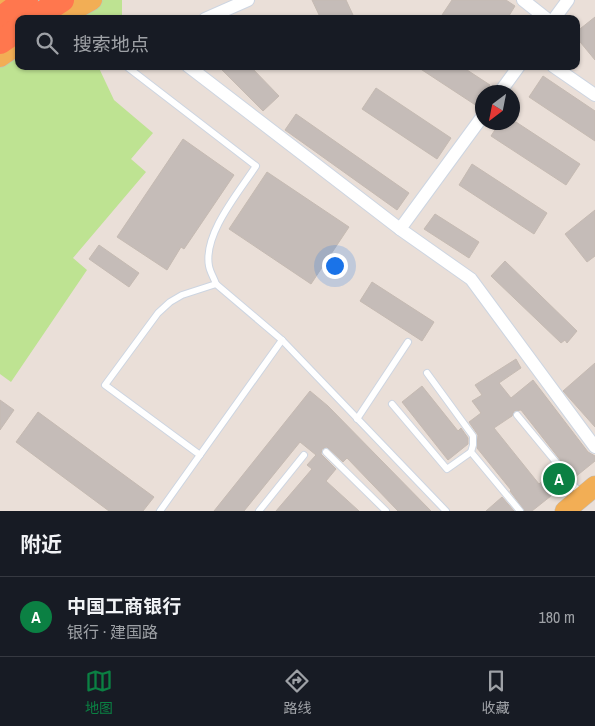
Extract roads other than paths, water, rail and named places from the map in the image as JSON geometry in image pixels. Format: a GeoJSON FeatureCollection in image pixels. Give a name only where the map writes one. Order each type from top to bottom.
{"type":"FeatureCollection","features":[{"type":"Feature","properties":{"kind":"highway"},"geometry":{"type":"LineString","coordinates":[[0,19],[26,0]]}},
{"type":"Feature","properties":{"kind":"highway"},"geometry":{"type":"LineString","coordinates":[[39,15],[62,0]]}},
{"type":"Feature","properties":{"kind":"highway"},"geometry":{"type":"LineString","coordinates":[[0,42],[15,32]]}},
{"type":"Feature","properties":{"kind":"main road"},"geometry":{"type":"LineString","coordinates":[[0,4],[6,0]]}},
{"type":"Feature","properties":{"kind":"main road"},"geometry":{"type":"LineString","coordinates":[[65,15],[92,0]]}},
{"type":"Feature","properties":{"kind":"main road"},"geometry":{"type":"LineString","coordinates":[[0,57],[15,47]]}},
{"type":"Feature","properties":{"kind":"main road"},"geometry":{"type":"LineString","coordinates":[[565,511],[589,491]]}},
{"type":"Feature","properties":{"kind":"street"},"geometry":{"type":"LineString","coordinates":[[214,15],[248,0]]}},
{"type":"Feature","properties":{"kind":"street"},"geometry":{"type":"LineString","coordinates":[[523,0],[542,15]]}},
{"type":"Feature","properties":{"kind":"street"},"geometry":{"type":"LineString","coordinates":[[557,15],[568,0]]}},
{"type":"Feature","properties":{"kind":"street"},"geometry":{"type":"LineString","coordinates":[[193,70],[400,229],[471,279],[595,447]]}},
{"type":"Feature","properties":{"kind":"street"},"geometry":{"type":"LineString","coordinates":[[505,85],[516,70]]}},
{"type":"Feature","properties":{"kind":"street"},"geometry":{"type":"LineString","coordinates":[[559,70],[595,95]]}},
{"type":"Feature","properties":{"kind":"street"},"geometry":{"type":"LineString","coordinates":[[400,229],[475,126]]}},
{"type":"Feature","properties":{"kind":"lane"},"geometry":{"type":"LineString","coordinates":[[131,70],[256,166],[214,231],[209,249],[209,266],[216,284],[282,340],[446,511]]}},
{"type":"Feature","properties":{"kind":"lane"},"geometry":{"type":"LineString","coordinates":[[200,455],[105,385],[158,313],[182,295],[216,284]]}},
{"type":"Feature","properties":{"kind":"lane"},"geometry":{"type":"LineString","coordinates":[[160,511],[282,340]]}},
{"type":"Feature","properties":{"kind":"lane"},"geometry":{"type":"LineString","coordinates":[[357,419],[408,342]]}},
{"type":"Feature","properties":{"kind":"lane"},"geometry":{"type":"LineString","coordinates":[[392,404],[447,469],[471,452],[473,436],[427,373]]}},
{"type":"Feature","properties":{"kind":"lane"},"geometry":{"type":"LineString","coordinates":[[517,415],[560,467]]}},
{"type":"Feature","properties":{"kind":"lane"},"geometry":{"type":"LineString","coordinates":[[326,452],[386,511]]}},
{"type":"Feature","properties":{"kind":"lane"},"geometry":{"type":"LineString","coordinates":[[471,452],[520,511]]}},
{"type":"Feature","properties":{"kind":"lane"},"geometry":{"type":"LineString","coordinates":[[259,511],[304,455]]}},
{"type":"Feature","properties":{"kind":"lane"},"geometry":{"type":"LineString","coordinates":[[570,481],[589,491]]}},
{"type":"Feature","properties":{"kind":"place","name":"中国工商银行"},"geometry":{"type":"Point","coordinates":[559,479]}}]}
